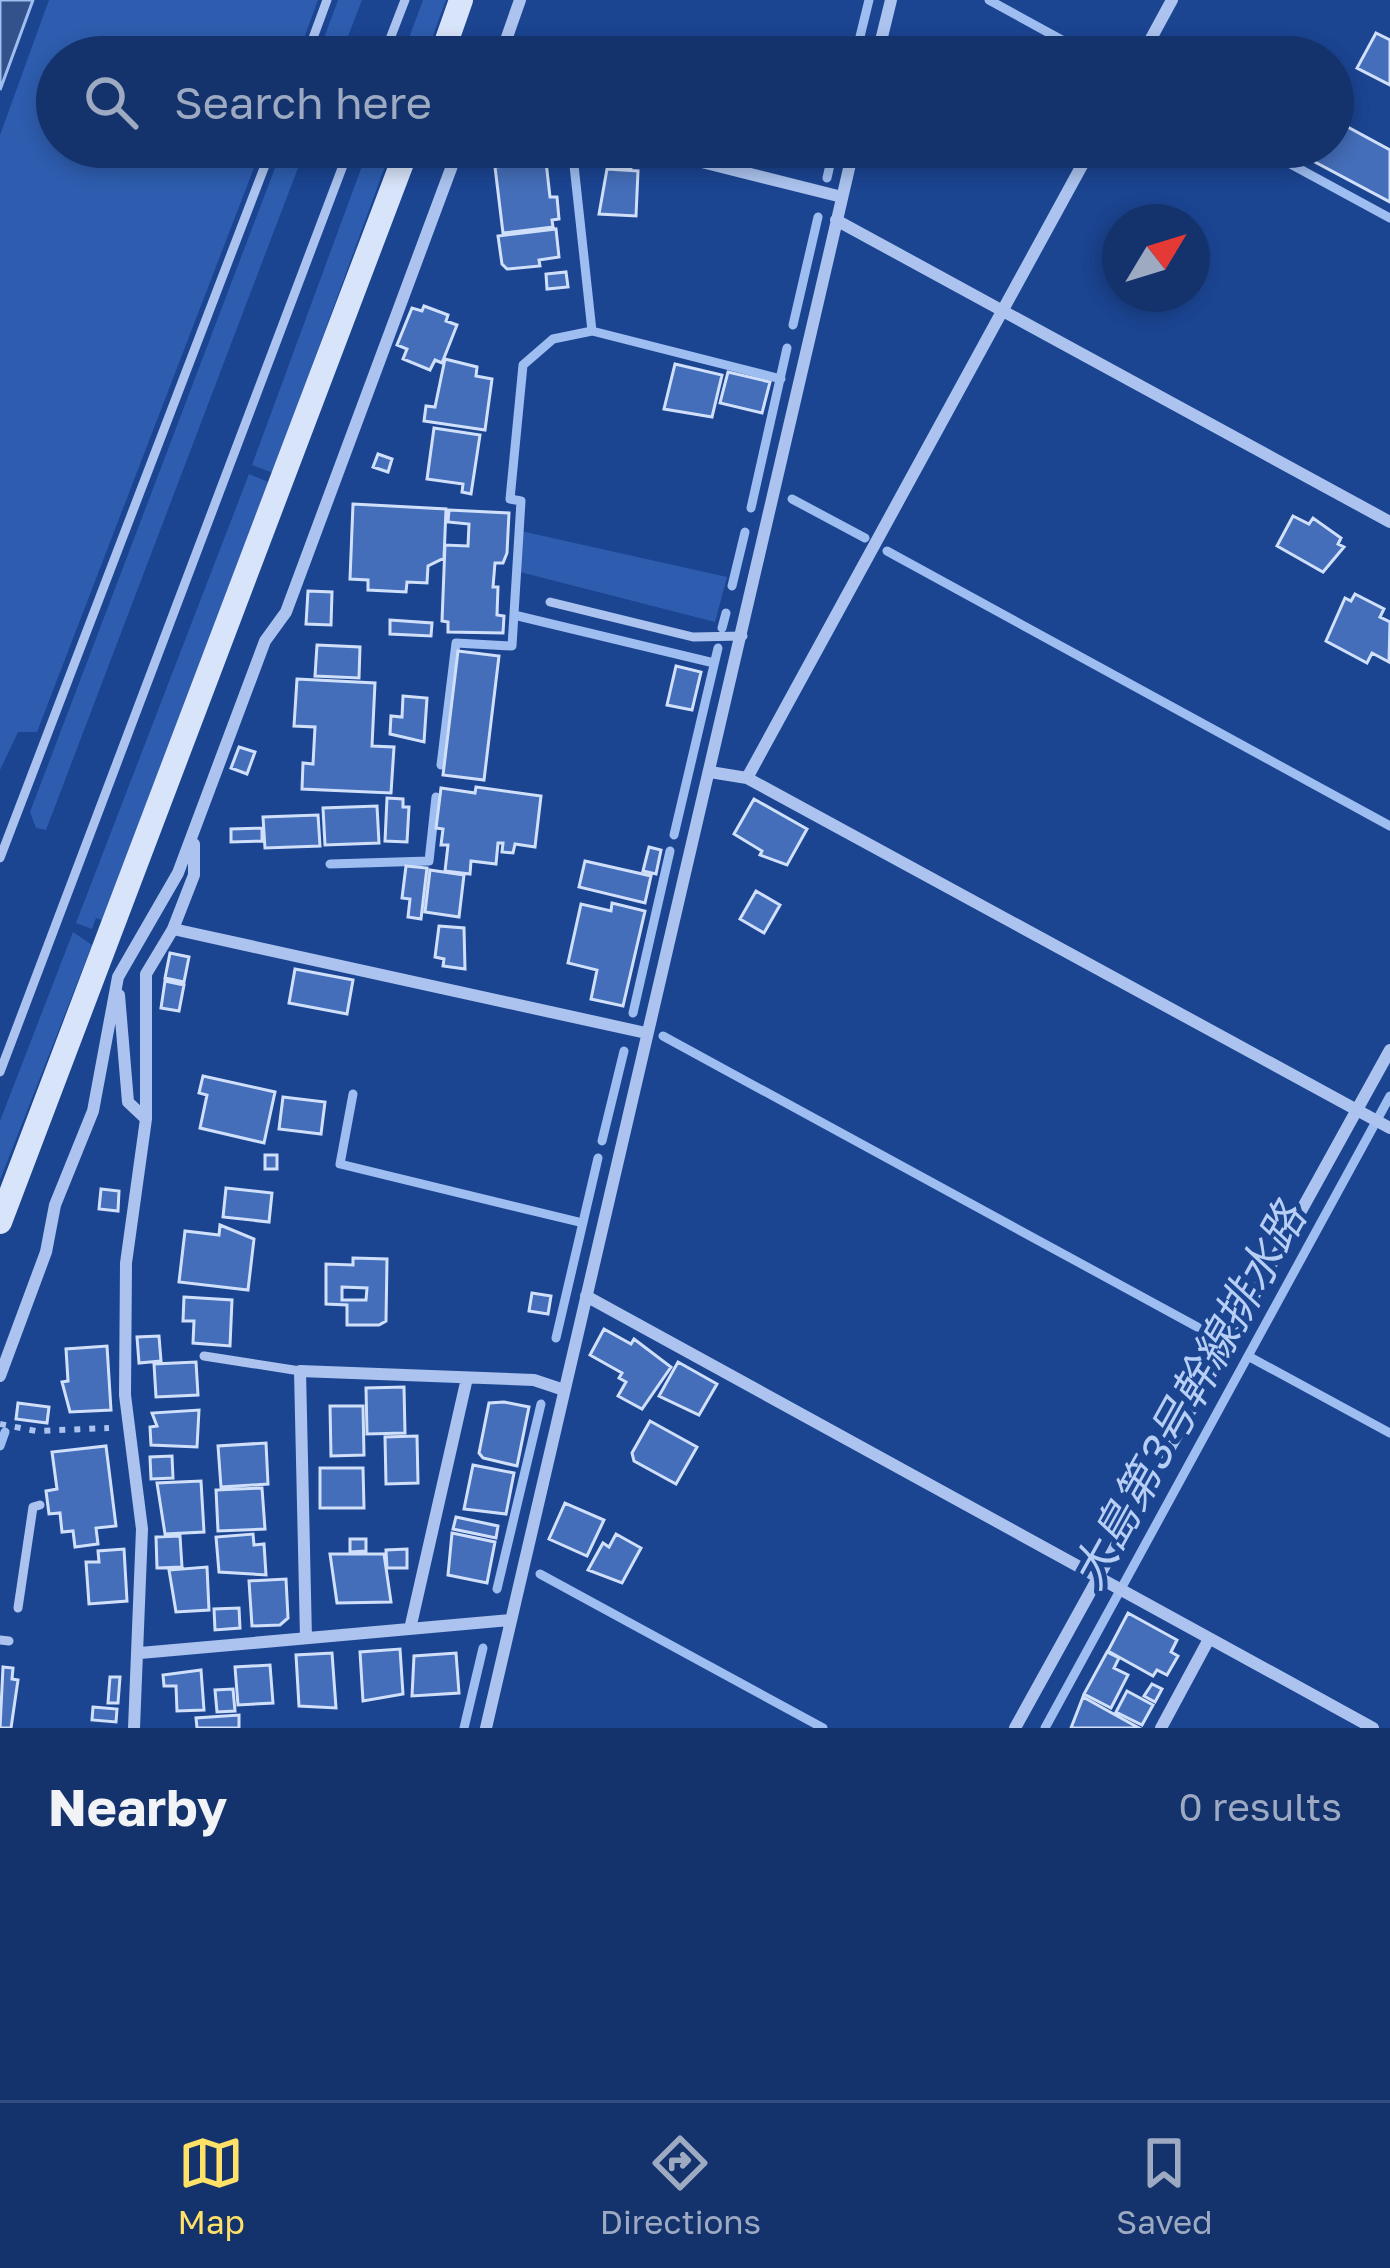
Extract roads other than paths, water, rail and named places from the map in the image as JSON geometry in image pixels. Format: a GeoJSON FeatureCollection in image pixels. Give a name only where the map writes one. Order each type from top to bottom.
{"type":"FeatureCollection","features":[{"type":"Feature","properties":{"kind":"street"},"geometry":{"type":"LineString","coordinates":[[448,36],[461,0]]}},
{"type":"Feature","properties":{"kind":"street"},"geometry":{"type":"LineString","coordinates":[[507,36],[520,0]]}},
{"type":"Feature","properties":{"kind":"street"},"geometry":{"type":"LineString","coordinates":[[882,36],[891,0]]}},
{"type":"Feature","properties":{"kind":"street"},"geometry":{"type":"LineString","coordinates":[[1152,36],[1172,0]]}},
{"type":"Feature","properties":{"kind":"street"},"geometry":{"type":"LineString","coordinates":[[0,1222],[109,973],[400,168]]}},
{"type":"Feature","properties":{"kind":"street"},"geometry":{"type":"LineString","coordinates":[[0,1376],[46,1252],[55,1205],[93,1111],[109,973],[194,836],[266,641],[286,613],[451,168]]}},
{"type":"Feature","properties":{"kind":"street"},"geometry":{"type":"LineString","coordinates":[[726,168],[842,197]]}},
{"type":"Feature","properties":{"kind":"street"},"geometry":{"type":"LineString","coordinates":[[486,1728],[849,168]]}},
{"type":"Feature","properties":{"kind":"street"},"geometry":{"type":"LineString","coordinates":[[747,778],[1081,168]]}},
{"type":"Feature","properties":{"kind":"street"},"geometry":{"type":"LineString","coordinates":[[836,220],[1390,523]]}},
{"type":"Feature","properties":{"kind":"street"},"geometry":{"type":"LineString","coordinates":[[710,772],[747,778],[1390,1128]]}},
{"type":"Feature","properties":{"kind":"street"},"geometry":{"type":"LineString","coordinates":[[134,1728],[142,1529],[129,1428],[126,1263],[146,1119],[146,974],[173,929],[194,874],[194,836]]}},
{"type":"Feature","properties":{"kind":"street"},"geometry":{"type":"LineString","coordinates":[[173,929],[646,1033]]}},
{"type":"Feature","properties":{"kind":"street"},"geometry":{"type":"LineString","coordinates":[[109,973],[128,1102],[146,1119]]}},
{"type":"Feature","properties":{"kind":"street"},"geometry":{"type":"LineString","coordinates":[[1015,1728],[1103,1581],[1361,1112],[1390,1049]]}},
{"type":"Feature","properties":{"kind":"street"},"geometry":{"type":"LineString","coordinates":[[586,1296],[1373,1728]]}},
{"type":"Feature","properties":{"kind":"street"},"geometry":{"type":"LineString","coordinates":[[306,1638],[300,1371],[534,1380],[564,1390]]}},
{"type":"Feature","properties":{"kind":"street"},"geometry":{"type":"LineString","coordinates":[[410,1629],[467,1378]]}},
{"type":"Feature","properties":{"kind":"street"},"geometry":{"type":"LineString","coordinates":[[140,1653],[511,1620]]}},
{"type":"Feature","properties":{"kind":"street"},"geometry":{"type":"LineString","coordinates":[[1161,1728],[1209,1639]]}},
{"type":"Feature","properties":{"kind":"lane"},"geometry":{"type":"LineString","coordinates":[[314,36],[327,0]]}},
{"type":"Feature","properties":{"kind":"lane"},"geometry":{"type":"LineString","coordinates":[[391,36],[405,0]]}},
{"type":"Feature","properties":{"kind":"lane"},"geometry":{"type":"LineString","coordinates":[[0,858],[264,168]]}},
{"type":"Feature","properties":{"kind":"lane"},"geometry":{"type":"LineString","coordinates":[[0,1072],[342,168]]}},
{"type":"Feature","properties":{"kind":"lane"},"geometry":{"type":"LineString","coordinates":[[550,602],[693,637],[743,636]]}},
{"type":"Feature","properties":{"kind":"lane"},"geometry":{"type":"LineString","coordinates":[[204,1356],[300,1371]]}},
{"type":"Feature","properties":{"kind":"lane"},"geometry":{"type":"LineString","coordinates":[[18,1608],[33,1507],[40,1505]]}},
{"type":"Feature","properties":{"kind":"waterway"},"geometry":{"type":"LineString","coordinates":[[860,36],[869,0]]}},
{"type":"Feature","properties":{"kind":"waterway"},"geometry":{"type":"LineString","coordinates":[[989,0],[1055,36]]}},
{"type":"Feature","properties":{"kind":"waterway"},"geometry":{"type":"LineString","coordinates":[[574,168],[592,331],[781,379]]}},
{"type":"Feature","properties":{"kind":"waterway"},"geometry":{"type":"LineString","coordinates":[[827,178],[829,168]]}},
{"type":"Feature","properties":{"kind":"waterway"},"geometry":{"type":"LineString","coordinates":[[1298,168],[1390,218]]}},
{"type":"Feature","properties":{"kind":"waterway"},"geometry":{"type":"LineString","coordinates":[[793,325],[818,217]]}},
{"type":"Feature","properties":{"kind":"waterway"},"geometry":{"type":"LineString","coordinates":[[441,765],[456,643],[512,646],[521,501],[510,499],[523,365],[553,339],[592,331]]}},
{"type":"Feature","properties":{"kind":"waterway"},"geometry":{"type":"LineString","coordinates":[[751,508],[787,348]]}},
{"type":"Feature","properties":{"kind":"waterway"},"geometry":{"type":"LineString","coordinates":[[792,499],[865,538]]}},
{"type":"Feature","properties":{"kind":"waterway"},"geometry":{"type":"LineString","coordinates":[[732,586],[745,532]]}},
{"type":"Feature","properties":{"kind":"waterway"},"geometry":{"type":"LineString","coordinates":[[887,551],[1390,826]]}},
{"type":"Feature","properties":{"kind":"waterway"},"geometry":{"type":"LineString","coordinates":[[722,628],[726,613]]}},
{"type":"Feature","properties":{"kind":"waterway"},"geometry":{"type":"LineString","coordinates":[[514,615],[714,663]]}},
{"type":"Feature","properties":{"kind":"waterway"},"geometry":{"type":"LineString","coordinates":[[674,835],[718,648]]}},
{"type":"Feature","properties":{"kind":"waterway"},"geometry":{"type":"LineString","coordinates":[[330,864],[429,861],[436,797]]}},
{"type":"Feature","properties":{"kind":"waterway"},"geometry":{"type":"LineString","coordinates":[[633,1013],[670,851]]}},
{"type":"Feature","properties":{"kind":"waterway"},"geometry":{"type":"LineString","coordinates":[[663,1036],[1212,1335]]}},
{"type":"Feature","properties":{"kind":"waterway"},"geometry":{"type":"LineString","coordinates":[[602,1141],[624,1051]]}},
{"type":"Feature","properties":{"kind":"waterway"},"geometry":{"type":"LineString","coordinates":[[353,1094],[340,1164],[583,1223]]}},
{"type":"Feature","properties":{"kind":"waterway","name":"大島第3号幹線排水路"},"geometry":{"type":"LineString","coordinates":[[1045,1728],[1390,1096]]}},
{"type":"Feature","properties":{"kind":"waterway"},"geometry":{"type":"LineString","coordinates":[[556,1338],[598,1158]]}},
{"type":"Feature","properties":{"kind":"waterway"},"geometry":{"type":"LineString","coordinates":[[1248,1356],[1390,1433]]}},
{"type":"Feature","properties":{"kind":"waterway"},"geometry":{"type":"LineString","coordinates":[[497,1589],[541,1404]]}},
{"type":"Feature","properties":{"kind":"waterway"},"geometry":{"type":"LineString","coordinates":[[0,1446],[5,1432]]}},
{"type":"Feature","properties":{"kind":"waterway"},"geometry":{"type":"LineString","coordinates":[[540,1574],[823,1728]]}},
{"type":"Feature","properties":{"kind":"waterway"},"geometry":{"type":"LineString","coordinates":[[464,1728],[483,1648]]}}]}
